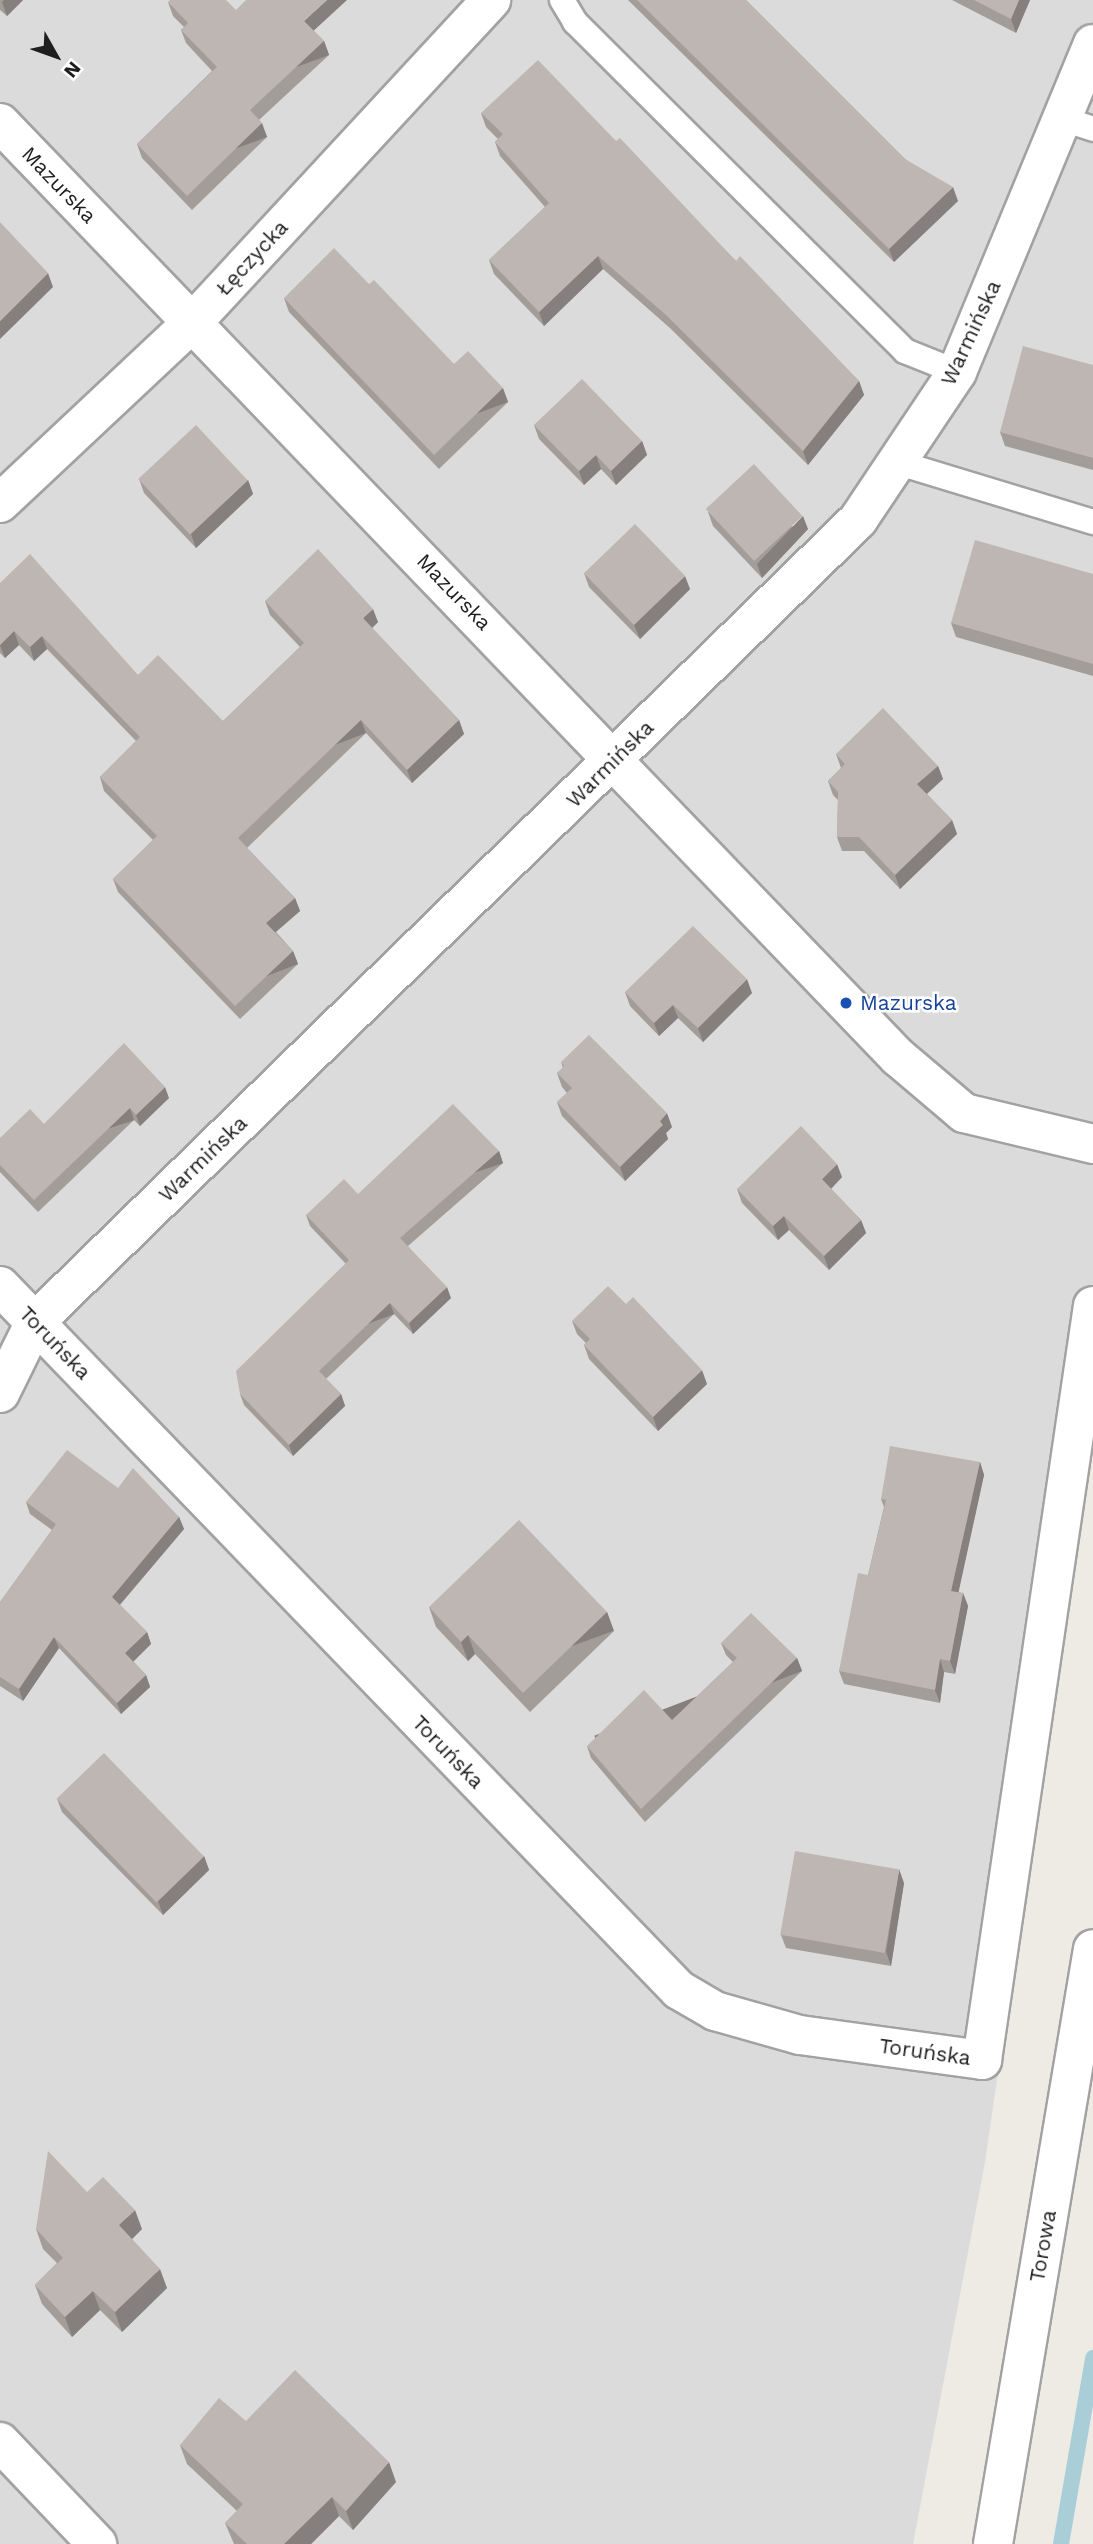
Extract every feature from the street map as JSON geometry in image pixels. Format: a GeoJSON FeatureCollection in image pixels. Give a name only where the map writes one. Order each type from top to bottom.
{"type":"FeatureCollection","features":[{"type":"Feature","properties":{"kind":"street","name":"Łęczycka"},"geometry":{"type":"LineString","coordinates":[[0,503],[193,322],[491,0]]}},
{"type":"Feature","properties":{"kind":"street","name":"Warmińska"},"geometry":{"type":"LineString","coordinates":[[0,1393],[35,1322],[858,520],[899,463],[957,372],[1078,124],[1093,44]]}},
{"type":"Feature","properties":{"kind":"street","name":"Mazurska"},"geometry":{"type":"LineString","coordinates":[[0,123],[615,759],[898,1058],[964,1113],[1093,1144]]}},
{"type":"Feature","properties":{"kind":"street","name":"Toruńska"},"geometry":{"type":"LineString","coordinates":[[0,1286],[680,1990],[715,2011],[800,2035],[982,2060],[1093,1307]]}},
{"type":"Feature","properties":{"kind":"street","name":"Torowa"},"geometry":{"type":"LineString","coordinates":[[993,2544],[1093,1949]]}},
{"type":"Feature","properties":{"kind":"street"},"geometry":{"type":"LineString","coordinates":[[0,2442],[97,2544]]}},
{"type":"Feature","properties":{"kind":"lane"},"geometry":{"type":"LineString","coordinates":[[562,0],[575,22],[905,351],[957,372]]}},
{"type":"Feature","properties":{"kind":"lane"},"geometry":{"type":"LineString","coordinates":[[899,463],[1093,522]]}},
{"type":"Feature","properties":{"kind":"shaded area"},"geometry":{"type":"Polygon","coordinates":[[[0,0],[1093,0],[1093,1422],[985,2162],[913,2544],[0,2544],[0,0]]]}},
{"type":"Feature","properties":{"kind":"building"},"geometry":{"type":"Polygon","coordinates":[[[226,0],[236,10],[246,0],[327,0],[304,21],[324,41],[250,110],[262,123],[187,196],[137,144],[217,67],[181,30],[188,23],[168,2],[226,0]]]}},
{"type":"Feature","properties":{"kind":"building"},"geometry":{"type":"Polygon","coordinates":[[[637,0],[746,0],[905,159],[953,187],[889,249],[637,0]]]}},
{"type":"Feature","properties":{"kind":"building"},"geometry":{"type":"Polygon","coordinates":[[[974,0],[1019,0],[1011,19],[974,0]]]}},
{"type":"Feature","properties":{"kind":"building"},"geometry":{"type":"Polygon","coordinates":[[[538,60],[616,141],[620,138],[736,261],[740,256],[859,381],[803,451],[666,315],[598,256],[539,312],[489,260],[549,203],[495,142],[503,134],[481,113],[538,60]]]}},
{"type":"Feature","properties":{"kind":"building"},"geometry":{"type":"Polygon","coordinates":[[[0,222],[48,273],[0,321],[0,222]]]}},
{"type":"Feature","properties":{"kind":"building"},"geometry":{"type":"Polygon","coordinates":[[[334,248],[369,284],[374,280],[454,364],[468,351],[503,388],[434,455],[284,298],[334,248]]]}},
{"type":"Feature","properties":{"kind":"building"},"geometry":{"type":"Polygon","coordinates":[[[1023,346],[1093,365],[1093,458],[1000,432],[1023,346]]]}},
{"type":"Feature","properties":{"kind":"building"},"geometry":{"type":"Polygon","coordinates":[[[582,379],[642,441],[611,471],[596,455],[579,471],[534,425],[582,379]]]}},
{"type":"Feature","properties":{"kind":"building"},"geometry":{"type":"Polygon","coordinates":[[[196,425],[248,481],[190,534],[138,479],[196,425]]]}},
{"type":"Feature","properties":{"kind":"building"},"geometry":{"type":"Polygon","coordinates":[[[754,464],[802,516],[754,561],[706,509],[754,464]]]}},
{"type":"Feature","properties":{"kind":"building"},"geometry":{"type":"Polygon","coordinates":[[[635,524],[685,576],[634,625],[584,573],[635,524]]]}},
{"type":"Feature","properties":{"kind":"building"},"geometry":{"type":"Polygon","coordinates":[[[975,540],[1093,574],[1093,664],[951,623],[975,540]]]}},
{"type":"Feature","properties":{"kind":"building"},"geometry":{"type":"Polygon","coordinates":[[[318,549],[373,609],[363,618],[459,720],[407,770],[361,720],[238,838],[295,898],[266,923],[293,951],[235,1006],[113,879],[157,836],[100,777],[140,737],[42,636],[30,647],[14,631],[0,645],[0,583],[30,554],[138,675],[158,655],[223,721],[304,643],[265,601],[318,549]]]}},
{"type":"Feature","properties":{"kind":"building"},"geometry":{"type":"Polygon","coordinates":[[[883,708],[938,766],[917,784],[952,820],[895,875],[859,837],[837,837],[838,792],[828,781],[845,764],[836,754],[883,708]]]}},
{"type":"Feature","properties":{"kind":"building"},"geometry":{"type":"Polygon","coordinates":[[[693,926],[747,979],[698,1028],[673,1005],[654,1023],[625,992],[693,926]]]}},
{"type":"Feature","properties":{"kind":"building"},"geometry":{"type":"Polygon","coordinates":[[[589,1035],[667,1113],[660,1121],[663,1125],[620,1167],[557,1102],[572,1088],[557,1073],[564,1066],[561,1062],[589,1035]]]}},
{"type":"Feature","properties":{"kind":"building"},"geometry":{"type":"Polygon","coordinates":[[[124,1043],[165,1087],[136,1115],[130,1108],[34,1200],[0,1165],[0,1138],[30,1109],[44,1124],[124,1043]]]}},
{"type":"Feature","properties":{"kind":"building"},"geometry":{"type":"Polygon","coordinates":[[[453,1104],[499,1151],[400,1238],[447,1287],[409,1323],[390,1303],[319,1371],[341,1394],[289,1445],[240,1394],[236,1371],[349,1260],[306,1215],[344,1179],[358,1194],[453,1104]]]}},
{"type":"Feature","properties":{"kind":"building"},"geometry":{"type":"Polygon","coordinates":[[[801,1126],[837,1164],[822,1179],[861,1220],[824,1256],[784,1216],[773,1226],[737,1189],[801,1126]]]}},
{"type":"Feature","properties":{"kind":"building"},"geometry":{"type":"Polygon","coordinates":[[[608,1286],[626,1304],[633,1297],[702,1370],[653,1417],[584,1345],[590,1339],[572,1321],[608,1286]]]}},
{"type":"Feature","properties":{"kind":"building"},"geometry":{"type":"Polygon","coordinates":[[[890,1446],[980,1462],[951,1591],[963,1593],[950,1661],[940,1659],[935,1690],[839,1671],[858,1573],[868,1575],[886,1500],[881,1499],[890,1446]]]}},
{"type":"Feature","properties":{"kind":"building"},"geometry":{"type":"Polygon","coordinates":[[[67,1450],[118,1488],[133,1468],[179,1517],[112,1597],[147,1632],[125,1653],[146,1675],[117,1703],[54,1637],[19,1689],[0,1677],[0,1602],[56,1524],[26,1502],[67,1450]]]}},
{"type":"Feature","properties":{"kind":"building"},"geometry":{"type":"Polygon","coordinates":[[[519,1520],[607,1612],[523,1693],[468,1635],[461,1642],[429,1607],[519,1520]]]}},
{"type":"Feature","properties":{"kind":"building"},"geometry":{"type":"Polygon","coordinates":[[[751,1613],[797,1658],[641,1809],[587,1746],[644,1690],[672,1720],[737,1658],[721,1643],[751,1613]]]}},
{"type":"Feature","properties":{"kind":"building"},"geometry":{"type":"Polygon","coordinates":[[[104,1753],[204,1857],[157,1902],[57,1799],[104,1753]]]}},
{"type":"Feature","properties":{"kind":"building"},"geometry":{"type":"Polygon","coordinates":[[[795,1851],[899,1869],[885,1953],[780,1935],[795,1851]]]}},
{"type":"Feature","properties":{"kind":"building"},"geometry":{"type":"Polygon","coordinates":[[[48,2151],[87,2192],[103,2177],[135,2210],[119,2225],[160,2269],[115,2312],[93,2291],[65,2317],[35,2285],[63,2258],[36,2229],[48,2151]]]}},
{"type":"Feature","properties":{"kind":"building"},"geometry":{"type":"Polygon","coordinates":[[[295,2370],[389,2462],[346,2511],[332,2497],[284,2544],[247,2544],[225,2523],[243,2504],[180,2445],[219,2398],[246,2421],[295,2370]]]}},
{"type":"Feature","properties":{"kind":"waterway"},"geometry":{"type":"LineString","coordinates":[[1061,2544],[1093,2358]]}},
{"type":"Feature","properties":{"kind":"place","name":"Mazurska"},"geometry":{"type":"Point","coordinates":[846,1003]}}]}
